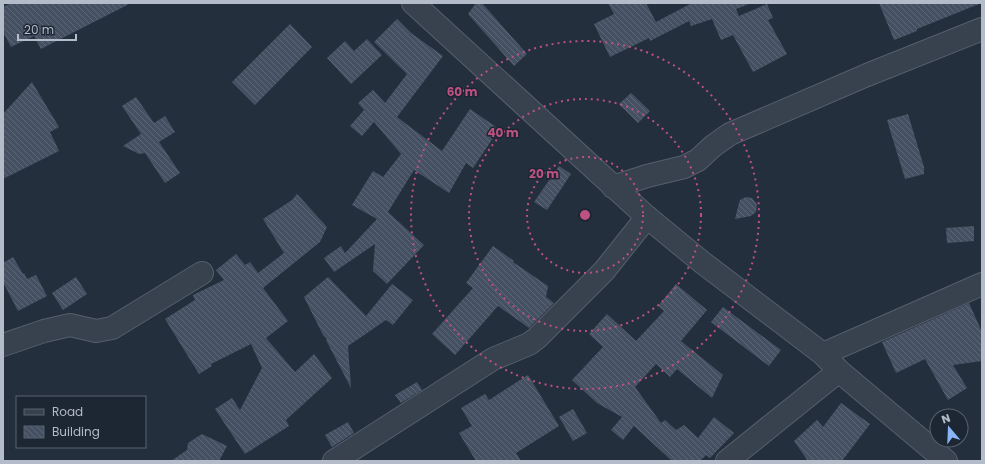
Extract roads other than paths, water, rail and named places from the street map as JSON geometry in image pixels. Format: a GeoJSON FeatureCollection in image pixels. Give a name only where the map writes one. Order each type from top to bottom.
{"type":"FeatureCollection","features":[{"type":"Feature","properties":{"kind":"street"},"geometry":{"type":"LineString","coordinates":[[426,5],[613,187],[647,217],[703,263],[823,354],[839,371],[946,461]]}},
{"type":"Feature","properties":{"kind":"street"},"geometry":{"type":"LineString","coordinates":[[613,187],[647,176],[684,167],[698,160],[730,134],[867,75],[982,29]]}},
{"type":"Feature","properties":{"kind":"street"},"geometry":{"type":"LineString","coordinates":[[334,461],[494,359],[529,344],[537,338],[604,271],[647,217]]}},
{"type":"Feature","properties":{"kind":"street"},"geometry":{"type":"LineString","coordinates":[[3,345],[44,331],[70,325],[96,331],[112,328],[202,273]]}},
{"type":"Feature","properties":{"kind":"street"},"geometry":{"type":"LineString","coordinates":[[823,354],[982,284]]}},
{"type":"Feature","properties":{"kind":"street"},"geometry":{"type":"LineString","coordinates":[[727,461],[839,371]]}}]}
